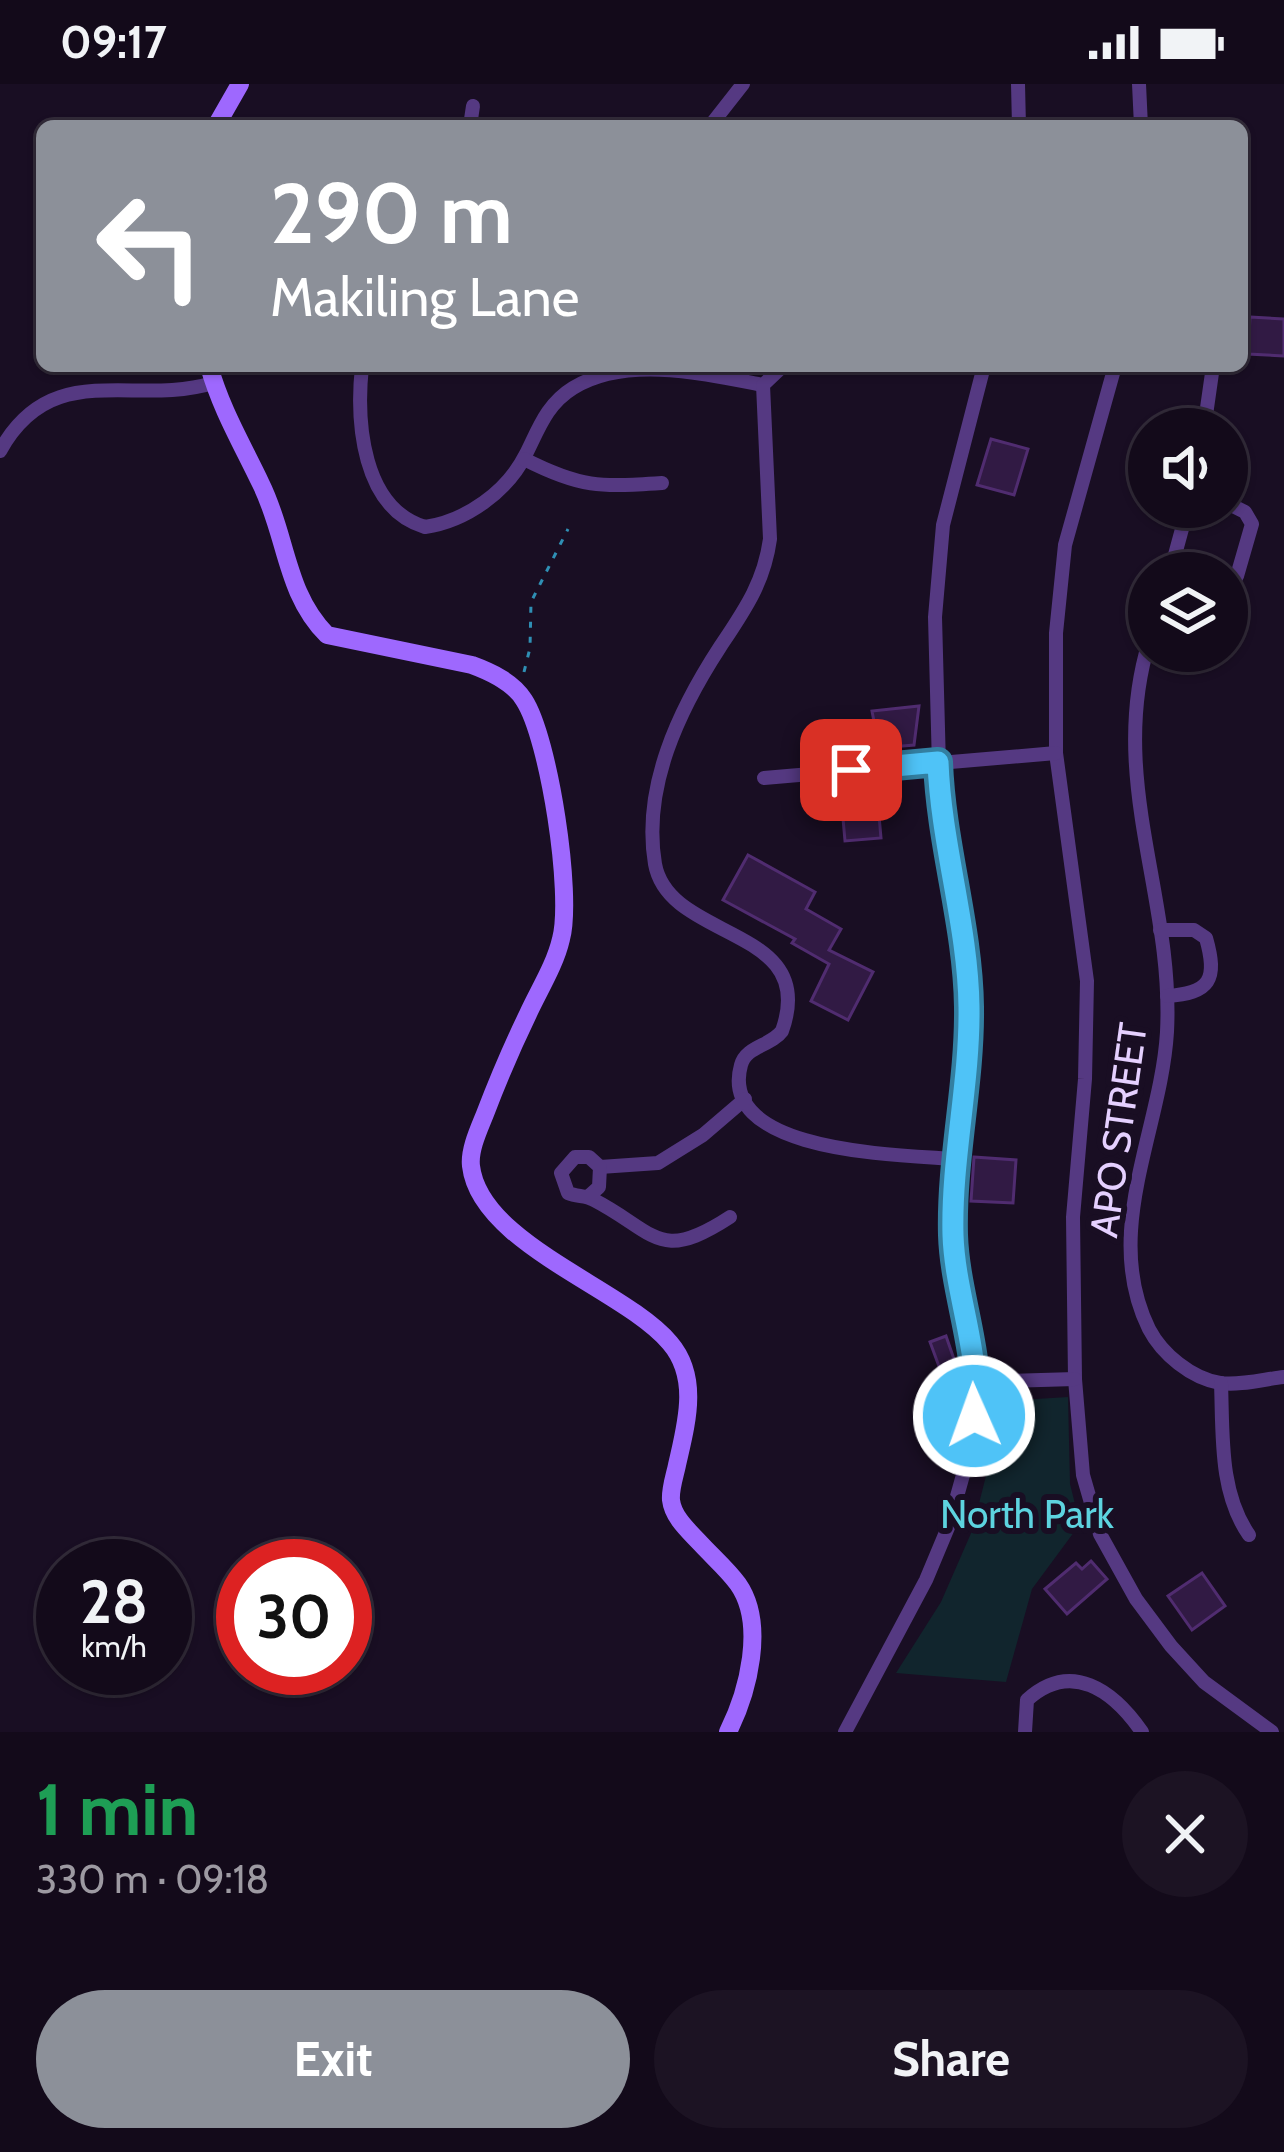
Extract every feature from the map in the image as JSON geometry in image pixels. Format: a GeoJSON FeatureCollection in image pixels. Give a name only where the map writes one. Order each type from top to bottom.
{"type":"FeatureCollection","features":[{"type":"Feature","properties":{"kind":"street"},"geometry":{"type":"LineString","coordinates":[[219,120],[240,84]]}},
{"type":"Feature","properties":{"kind":"street"},"geometry":{"type":"LineString","coordinates":[[715,120],[743,84]]}},
{"type":"Feature","properties":{"kind":"street"},"geometry":{"type":"LineString","coordinates":[[1018,84],[1019,120]]}},
{"type":"Feature","properties":{"kind":"street"},"geometry":{"type":"LineString","coordinates":[[1139,84],[1141,120]]}},
{"type":"Feature","properties":{"kind":"street"},"geometry":{"type":"LineString","coordinates":[[471,120],[473,106]]}},
{"type":"Feature","properties":{"kind":"street"},"geometry":{"type":"LineString","coordinates":[[361,372],[365,450],[383,496],[396,514],[425,527],[465,515],[494,493],[524,459],[542,418],[556,401],[590,380],[624,372]]}},
{"type":"Feature","properties":{"kind":"street"},"geometry":{"type":"LineString","coordinates":[[654,372],[763,385]]}},
{"type":"Feature","properties":{"kind":"street"},"geometry":{"type":"LineString","coordinates":[[777,372],[763,385],[767,564],[760,587],[700,680],[672,737],[653,827],[659,877],[673,895],[707,921],[762,950],[785,980],[788,1012],[782,1031],[744,1057],[740,1067],[745,1100],[766,1122],[820,1146],[954,1159]]}},
{"type":"Feature","properties":{"kind":"street"},"geometry":{"type":"LineString","coordinates":[[845,1732],[950,1525],[970,1450],[978,1382],[953,1240],[954,1159],[964,1104],[969,1005],[942,819],[935,616],[943,525],[982,372]]}},
{"type":"Feature","properties":{"kind":"street"},"geometry":{"type":"LineString","coordinates":[[1113,372],[1065,544],[1056,633],[1056,753],[1088,981],[1073,1216],[1076,1378],[1086,1490],[1111,1554],[1136,1599],[1204,1682],[1272,1732]]}},
{"type":"Feature","properties":{"kind":"street"},"geometry":{"type":"LineString","coordinates":[[1207,408],[1212,372]]}},
{"type":"Feature","properties":{"kind":"street"},"geometry":{"type":"LineString","coordinates":[[0,451],[35,407],[60,395],[97,387],[194,389],[211,374],[235,439],[276,520],[296,593],[311,619],[327,635],[472,665],[524,699],[544,758],[566,904],[561,940],[507,1058],[470,1164],[479,1192],[494,1213],[556,1263],[652,1326],[672,1345],[685,1370],[686,1426],[671,1501],[676,1516],[738,1584],[754,1640],[737,1714],[728,1732]]}},
{"type":"Feature","properties":{"kind":"street"},"geometry":{"type":"LineString","coordinates":[[524,459],[567,481],[598,487],[662,483]]}},
{"type":"Feature","properties":{"kind":"street"},"geometry":{"type":"LineString","coordinates":[[1244,552],[1252,524],[1248,517]]}},
{"type":"Feature","properties":{"kind":"street","name":"APO STREET"},"geometry":{"type":"LineString","coordinates":[[1143,672],[1133,716],[1133,758],[1167,996],[1160,1077],[1136,1180],[1130,1229],[1139,1300],[1162,1348],[1175,1361],[1221,1383]]}},
{"type":"Feature","properties":{"kind":"street"},"geometry":{"type":"LineString","coordinates":[[764,778],[1056,753]]}},
{"type":"Feature","properties":{"kind":"street"},"geometry":{"type":"LineString","coordinates":[[1160,930],[1195,930],[1206,938],[1212,967],[1204,988],[1167,996]]}},
{"type":"Feature","properties":{"kind":"street"},"geometry":{"type":"LineString","coordinates":[[730,1217],[699,1237],[650,1237],[589,1196],[568,1193],[561,1173],[568,1161],[582,1156],[600,1167],[658,1163],[703,1135],[745,1100]]}},
{"type":"Feature","properties":{"kind":"street"},"geometry":{"type":"LineString","coordinates":[[589,1196],[599,1187],[600,1167]]}},
{"type":"Feature","properties":{"kind":"street"},"geometry":{"type":"LineString","coordinates":[[1249,1535],[1234,1514],[1223,1454],[1221,1383],[1284,1377]]}},
{"type":"Feature","properties":{"kind":"street"},"geometry":{"type":"LineString","coordinates":[[978,1382],[1076,1378]]}},
{"type":"Feature","properties":{"kind":"street"},"geometry":{"type":"LineString","coordinates":[[1024,1726],[1027,1700],[1036,1692],[1049,1683],[1077,1681],[1106,1692],[1142,1732]]}},
{"type":"Feature","properties":{"kind":"street"},"geometry":{"type":"LineString","coordinates":[[834,1732],[851,1716]]}},
{"type":"Feature","properties":{"kind":"path"},"geometry":{"type":"LineString","coordinates":[[514,689],[530,648],[531,602],[568,529]]}},
{"type":"Feature","properties":{"kind":"green space","name":"North Park"},"geometry":{"type":"Polygon","coordinates":[[[1068,1397],[1070,1484],[1080,1524],[1032,1589],[1006,1682],[896,1673],[941,1602],[972,1531],[1005,1401],[1068,1397]]]}},
{"type":"Feature","properties":{"kind":"building"},"geometry":{"type":"Polygon","coordinates":[[[1250,317],[1284,319],[1284,356],[1248,354],[1250,317]]]}},
{"type":"Feature","properties":{"kind":"building"},"geometry":{"type":"Polygon","coordinates":[[[991,439],[1028,449],[1014,495],[977,485],[991,439]]]}},
{"type":"Feature","properties":{"kind":"building"},"geometry":{"type":"Polygon","coordinates":[[[919,706],[914,745],[879,748],[872,711],[919,706]]]}},
{"type":"Feature","properties":{"kind":"building"},"geometry":{"type":"Polygon","coordinates":[[[877,793],[881,838],[845,841],[841,796],[877,793]]]}},
{"type":"Feature","properties":{"kind":"building"},"geometry":{"type":"Polygon","coordinates":[[[748,855],[815,892],[806,909],[841,929],[829,950],[873,972],[848,1020],[811,1001],[829,964],[792,943],[795,939],[723,900],[748,855]]]}},
{"type":"Feature","properties":{"kind":"building"},"geometry":{"type":"Polygon","coordinates":[[[974,1157],[1016,1160],[1013,1203],[971,1201],[974,1157]]]}},
{"type":"Feature","properties":{"kind":"building"},"geometry":{"type":"Polygon","coordinates":[[[946,1336],[965,1391],[950,1396],[930,1342],[946,1336]]]}},
{"type":"Feature","properties":{"kind":"building"},"geometry":{"type":"Polygon","coordinates":[[[1091,1561],[1107,1579],[1067,1614],[1045,1589],[1076,1563],[1082,1569],[1091,1561]]]}},
{"type":"Feature","properties":{"kind":"building"},"geometry":{"type":"Polygon","coordinates":[[[1202,1573],[1225,1606],[1192,1630],[1168,1596],[1202,1573]]]}},
{"type":"Feature","properties":{"kind":"route"},"geometry":{"type":"LineString","coordinates":[[851,770],[938,762],[969,1005],[964,1104],[954,1159],[953,1240],[978,1382],[974,1416]]}}]}
